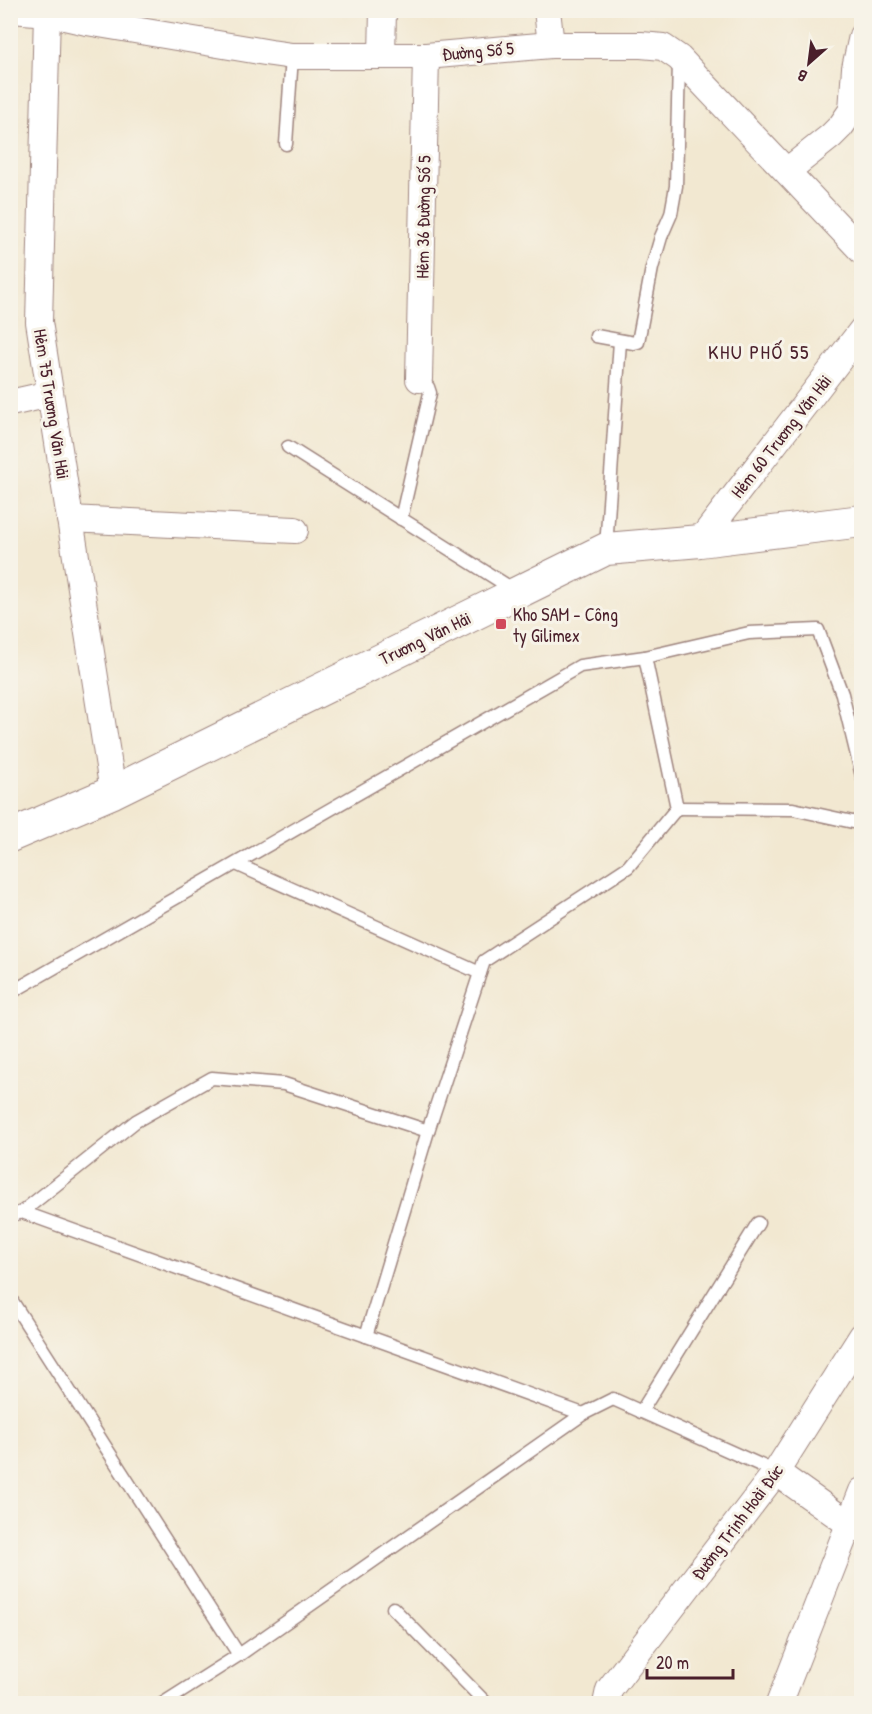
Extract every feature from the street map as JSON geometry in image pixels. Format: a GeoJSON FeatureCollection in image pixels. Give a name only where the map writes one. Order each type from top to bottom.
{"type":"FeatureCollection","features":[{"type":"Feature","properties":{"kind":"street","name":"Đường Số 5"},"geometry":{"type":"LineString","coordinates":[[12,10],[87,16],[292,56],[426,56],[551,45],[663,47],[679,58],[861,251]]}},
{"type":"Feature","properties":{"kind":"street"},"geometry":{"type":"LineString","coordinates":[[382,56],[383,10]]}},
{"type":"Feature","properties":{"kind":"street"},"geometry":{"type":"LineString","coordinates":[[547,10],[551,45]]}},
{"type":"Feature","properties":{"kind":"street","name":"Hẻm 75 Trương Văn Hải"},"geometry":{"type":"LineString","coordinates":[[47,13],[39,322],[113,792]]}},
{"type":"Feature","properties":{"kind":"street"},"geometry":{"type":"LineString","coordinates":[[787,171],[831,136],[852,110],[855,68],[861,36]]}},
{"type":"Feature","properties":{"kind":"street","name":"Hẻm 36 Đường Số 5"},"geometry":{"type":"LineString","coordinates":[[419,379],[426,56]]}},
{"type":"Feature","properties":{"kind":"street","name":"Hẻm 60 Trương Văn Hải"},"geometry":{"type":"LineString","coordinates":[[699,541],[861,330]]}},
{"type":"Feature","properties":{"kind":"street"},"geometry":{"type":"LineString","coordinates":[[10,403],[50,394]]}},
{"type":"Feature","properties":{"kind":"street"},"geometry":{"type":"LineString","coordinates":[[70,519],[296,530]]}},
{"type":"Feature","properties":{"kind":"street","name":"Trương Văn Hải"},"geometry":{"type":"LineString","coordinates":[[10,836],[113,792],[606,549],[699,541],[861,521]]}},
{"type":"Feature","properties":{"kind":"street","name":"Đường Trịnh Hoài Đức"},"geometry":{"type":"LineString","coordinates":[[606,1704],[609,1690],[776,1472],[861,1336]]}},
{"type":"Feature","properties":{"kind":"street"},"geometry":{"type":"LineString","coordinates":[[776,1472],[855,1527]]}},
{"type":"Feature","properties":{"kind":"street"},"geometry":{"type":"LineString","coordinates":[[779,1704],[855,1527],[861,1491]]}},
{"type":"Feature","properties":{"kind":"lane"},"geometry":{"type":"LineString","coordinates":[[286,144],[292,56]]}},
{"type":"Feature","properties":{"kind":"lane"},"geometry":{"type":"LineString","coordinates":[[596,336],[638,342],[652,268],[671,214],[676,186],[679,58]]}},
{"type":"Feature","properties":{"kind":"lane"},"geometry":{"type":"LineString","coordinates":[[606,549],[620,341]]}},
{"type":"Feature","properties":{"kind":"lane"},"geometry":{"type":"LineString","coordinates":[[401,519],[430,393],[428,387],[419,379]]}},
{"type":"Feature","properties":{"kind":"lane"},"geometry":{"type":"LineString","coordinates":[[288,447],[517,593]]}},
{"type":"Feature","properties":{"kind":"lane"},"geometry":{"type":"LineString","coordinates":[[10,993],[580,666],[645,657],[749,633],[818,630],[842,694],[861,776]]}},
{"type":"Feature","properties":{"kind":"lane"},"geometry":{"type":"LineString","coordinates":[[645,657],[678,808]]}},
{"type":"Feature","properties":{"kind":"lane"},"geometry":{"type":"LineString","coordinates":[[678,808],[793,809],[861,824]]}},
{"type":"Feature","properties":{"kind":"lane"},"geometry":{"type":"LineString","coordinates":[[366,1336],[428,1131],[484,961],[628,867],[678,808]]}},
{"type":"Feature","properties":{"kind":"lane"},"geometry":{"type":"LineString","coordinates":[[236,864],[480,973]]}},
{"type":"Feature","properties":{"kind":"lane"},"geometry":{"type":"LineString","coordinates":[[16,1214],[136,1120],[212,1078],[284,1084],[428,1131]]}},
{"type":"Feature","properties":{"kind":"lane"},"geometry":{"type":"LineString","coordinates":[[16,1214],[583,1414]]}},
{"type":"Feature","properties":{"kind":"lane"},"geometry":{"type":"LineString","coordinates":[[641,1412],[758,1222]]}},
{"type":"Feature","properties":{"kind":"lane"},"geometry":{"type":"LineString","coordinates":[[10,1298],[239,1655]]}},
{"type":"Feature","properties":{"kind":"lane"},"geometry":{"type":"LineString","coordinates":[[162,1704],[239,1655],[583,1414],[613,1399],[776,1472]]}},
{"type":"Feature","properties":{"kind":"lane"},"geometry":{"type":"LineString","coordinates":[[393,1608],[487,1704]]}},
{"type":"Feature","properties":{"kind":"place","name":"Kho SAM - Công ty Gilimex"},"geometry":{"type":"Point","coordinates":[501,624]}},
{"type":"Feature","properties":{"kind":"district","name":"KHU PHỐ 55"},"geometry":{"type":"Point","coordinates":[759,351]}}]}
